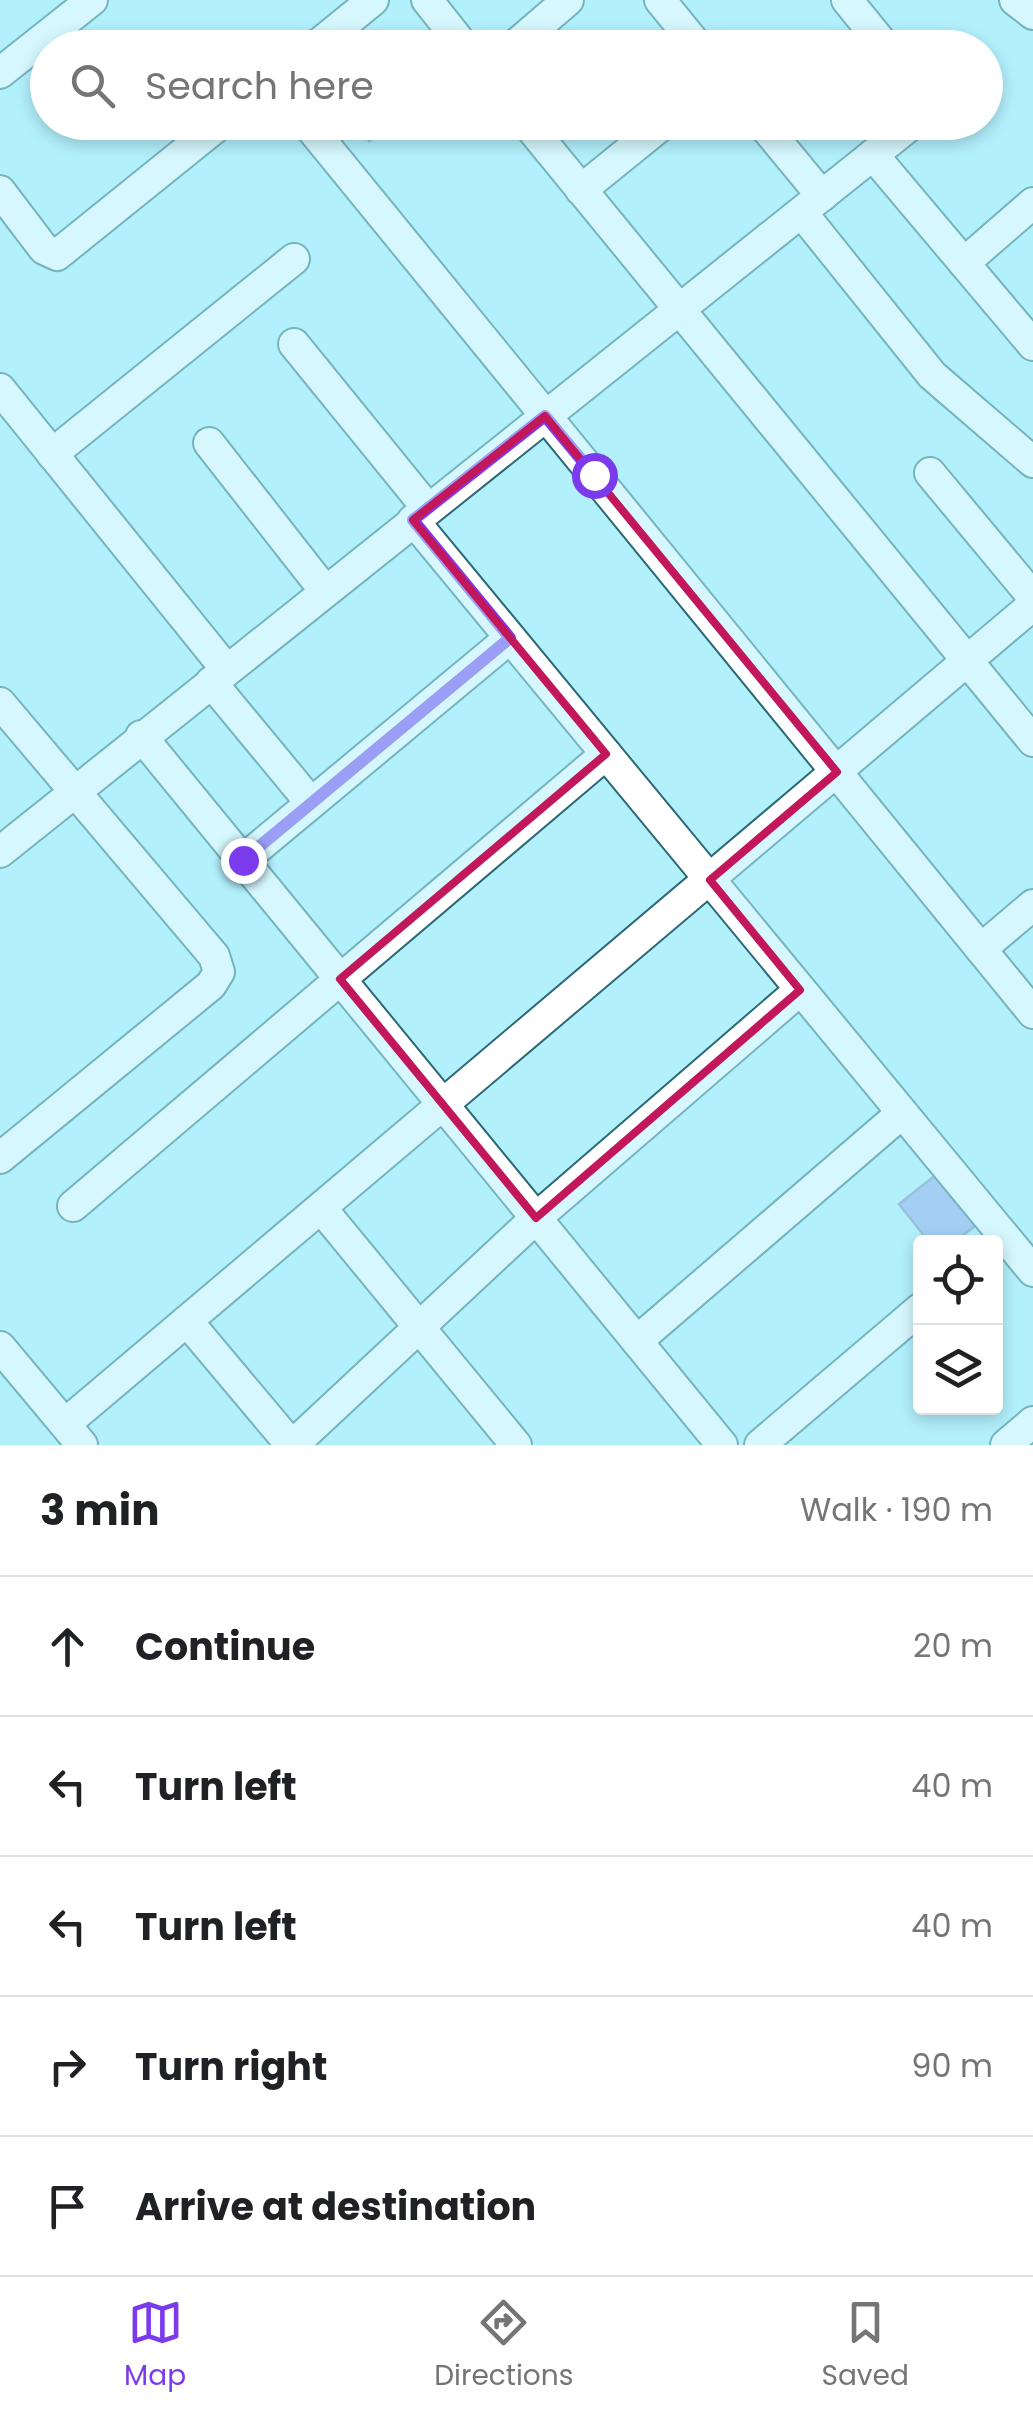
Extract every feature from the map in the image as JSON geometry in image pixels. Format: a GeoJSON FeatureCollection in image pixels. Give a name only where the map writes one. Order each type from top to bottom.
{"type":"FeatureCollection","features":[{"type":"Feature","properties":{"kind":"street"},"geometry":{"type":"LineString","coordinates":[[54,30],[92,0]]}},
{"type":"Feature","properties":{"kind":"street"},"geometry":{"type":"LineString","coordinates":[[336,30],[373,0]]}},
{"type":"Feature","properties":{"kind":"street"},"geometry":{"type":"LineString","coordinates":[[427,0],[451,30]]}},
{"type":"Feature","properties":{"kind":"street"},"geometry":{"type":"LineString","coordinates":[[533,30],[568,0]]}},
{"type":"Feature","properties":{"kind":"street"},"geometry":{"type":"LineString","coordinates":[[660,0],[685,30]]}},
{"type":"Feature","properties":{"kind":"street"},"geometry":{"type":"LineString","coordinates":[[847,0],[871,30]]}},
{"type":"Feature","properties":{"kind":"street"},"geometry":{"type":"LineString","coordinates":[[1015,0],[1033,14]]}},
{"type":"Feature","properties":{"kind":"street"},"geometry":{"type":"LineString","coordinates":[[0,73],[30,49]]}},
{"type":"Feature","properties":{"kind":"street"},"geometry":{"type":"LineString","coordinates":[[0,191],[44,249],[57,254],[70,248],[200,140]]}},
{"type":"Feature","properties":{"kind":"street"},"geometry":{"type":"LineString","coordinates":[[321,140],[1033,1013]]}},
{"type":"Feature","properties":{"kind":"street"},"geometry":{"type":"LineString","coordinates":[[541,140],[1033,741]]}},
{"type":"Feature","properties":{"kind":"street"},"geometry":{"type":"LineString","coordinates":[[581,190],[643,140]]}},
{"type":"Feature","properties":{"kind":"street"},"geometry":{"type":"LineString","coordinates":[[772,140],[812,204],[932,375],[1033,462]]}},
{"type":"Feature","properties":{"kind":"street"},"geometry":{"type":"LineString","coordinates":[[0,852],[892,140]]}},
{"type":"Feature","properties":{"kind":"street"},"geometry":{"type":"LineString","coordinates":[[873,155],[1033,345]]}},
{"type":"Feature","properties":{"kind":"street"},"geometry":{"type":"LineString","coordinates":[[964,263],[1033,203]]}},
{"type":"Feature","properties":{"kind":"street"},"geometry":{"type":"LineString","coordinates":[[52,454],[294,259]]}},
{"type":"Feature","properties":{"kind":"street"},"geometry":{"type":"LineString","coordinates":[[294,344],[510,638],[902,1114],[995,1235]]}},
{"type":"Feature","properties":{"kind":"street"},"geometry":{"type":"LineString","coordinates":[[0,389],[311,803]]}},
{"type":"Feature","properties":{"kind":"street"},"geometry":{"type":"LineString","coordinates":[[209,443],[326,591]]}},
{"type":"Feature","properties":{"kind":"street"},"geometry":{"type":"LineString","coordinates":[[930,472],[1033,597]]}},
{"type":"Feature","properties":{"kind":"street"},"geometry":{"type":"LineString","coordinates":[[0,1347],[73,1435],[187,1321],[1033,605]]}},
{"type":"Feature","properties":{"kind":"street"},"geometry":{"type":"LineString","coordinates":[[243,860],[510,638]]}},
{"type":"Feature","properties":{"kind":"street"},"geometry":{"type":"LineString","coordinates":[[0,703],[214,956],[219,972],[211,985],[0,1158]]}},
{"type":"Feature","properties":{"kind":"street"},"geometry":{"type":"LineString","coordinates":[[142,736],[722,1445]]}},
{"type":"Feature","properties":{"kind":"street"},"geometry":{"type":"LineString","coordinates":[[73,1206],[606,754]]}},
{"type":"Feature","properties":{"kind":"street"},"geometry":{"type":"LineString","coordinates":[[980,949],[1033,905]]}},
{"type":"Feature","properties":{"kind":"street"},"geometry":{"type":"LineString","coordinates":[[187,1321],[292,1445],[536,1218],[800,990]]}},
{"type":"Feature","properties":{"kind":"street"},"geometry":{"type":"LineString","coordinates":[[636,1341],[902,1114]]}},
{"type":"Feature","properties":{"kind":"street"},"geometry":{"type":"LineString","coordinates":[[321,1208],[516,1445]]}},
{"type":"Feature","properties":{"kind":"street"},"geometry":{"type":"LineString","coordinates":[[1003,1244],[1033,1271]]}},
{"type":"Feature","properties":{"kind":"street"},"geometry":{"type":"LineString","coordinates":[[760,1445],[913,1315]]}},
{"type":"Feature","properties":{"kind":"street"},"geometry":{"type":"LineString","coordinates":[[1006,1445],[1033,1422]]}},
{"type":"Feature","properties":{"kind":"highlighted area"},"geometry":{"type":"Polygon","coordinates":[[[545,416],[837,772],[710,880],[800,990],[536,1218],[340,979],[606,754],[413,520],[545,416]]]}},
{"type":"Feature","properties":{"kind":"building"},"geometry":{"type":"Polygon","coordinates":[[[942,1170],[982,1221],[963,1235],[923,1235],[899,1204],[942,1170]]]}},
{"type":"Feature","properties":{"kind":"route"},"geometry":{"type":"LineString","coordinates":[[243,860],[510,638],[413,520],[545,416],[594,475]]}}]}
